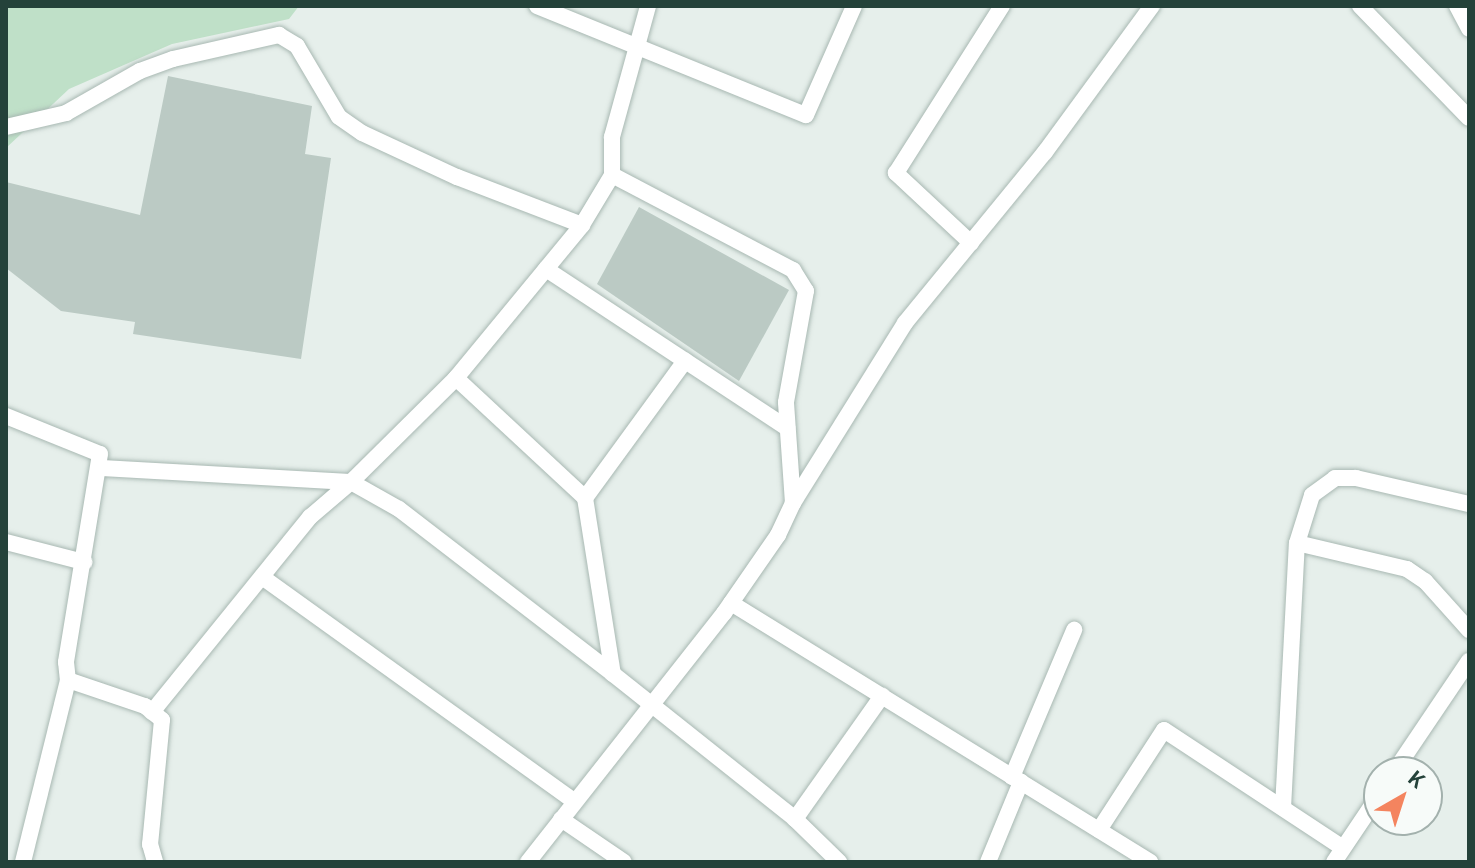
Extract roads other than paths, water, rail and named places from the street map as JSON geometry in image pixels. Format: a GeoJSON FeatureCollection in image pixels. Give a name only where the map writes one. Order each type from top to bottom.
{"type":"FeatureCollection","features":[{"type":"Feature","properties":{"kind":"street"},"geometry":{"type":"LineString","coordinates":[[537,6],[806,115],[854,6]]}},
{"type":"Feature","properties":{"kind":"street"},"geometry":{"type":"LineString","coordinates":[[152,712],[310,517],[351,482],[456,378],[582,225],[612,175],[612,137],[648,6]]}},
{"type":"Feature","properties":{"kind":"street"},"geometry":{"type":"LineString","coordinates":[[971,243],[896,173],[1002,6]]}},
{"type":"Feature","properties":{"kind":"street"},"geometry":{"type":"LineString","coordinates":[[528,862],[731,603],[905,323],[1045,152],[1152,6]]}},
{"type":"Feature","properties":{"kind":"street"},"geometry":{"type":"LineString","coordinates":[[1360,6],[1469,118]]}},
{"type":"Feature","properties":{"kind":"street"},"geometry":{"type":"LineString","coordinates":[[1457,6],[1469,29]]}},
{"type":"Feature","properties":{"kind":"street"},"geometry":{"type":"LineString","coordinates":[[6,127],[66,113],[140,71],[173,59],[279,35],[297,46],[339,117],[362,133],[457,177],[582,225]]}},
{"type":"Feature","properties":{"kind":"street"},"geometry":{"type":"LineString","coordinates":[[612,175],[793,270],[806,291],[787,428],[793,503]]}},
{"type":"Feature","properties":{"kind":"street"},"geometry":{"type":"LineString","coordinates":[[546,269],[787,428]]}},
{"type":"Feature","properties":{"kind":"street"},"geometry":{"type":"LineString","coordinates":[[585,498],[685,361]]}},
{"type":"Feature","properties":{"kind":"street"},"geometry":{"type":"LineString","coordinates":[[456,378],[585,498],[613,674]]}},
{"type":"Feature","properties":{"kind":"street"},"geometry":{"type":"LineString","coordinates":[[6,416],[100,454],[101,468],[66,662],[68,680],[23,862]]}},
{"type":"Feature","properties":{"kind":"street"},"geometry":{"type":"LineString","coordinates":[[101,468],[351,482],[399,509],[613,674],[795,819],[839,862]]}},
{"type":"Feature","properties":{"kind":"street"},"geometry":{"type":"LineString","coordinates":[[1283,808],[1297,543],[1312,495],[1335,478],[1356,478],[1469,504]]}},
{"type":"Feature","properties":{"kind":"street"},"geometry":{"type":"LineString","coordinates":[[6,542],[84,562]]}},
{"type":"Feature","properties":{"kind":"street"},"geometry":{"type":"LineString","coordinates":[[1297,543],[1407,569],[1425,581],[1469,630]]}},
{"type":"Feature","properties":{"kind":"street"},"geometry":{"type":"LineString","coordinates":[[262,577],[575,802]]}},
{"type":"Feature","properties":{"kind":"street"},"geometry":{"type":"LineString","coordinates":[[731,603],[1151,862]]}},
{"type":"Feature","properties":{"kind":"street"},"geometry":{"type":"LineString","coordinates":[[988,862],[1074,630]]}},
{"type":"Feature","properties":{"kind":"street"},"geometry":{"type":"LineString","coordinates":[[1405,756],[1469,661]]}},
{"type":"Feature","properties":{"kind":"street"},"geometry":{"type":"LineString","coordinates":[[68,680],[152,712],[162,720],[164,739],[150,844],[155,862]]}},
{"type":"Feature","properties":{"kind":"street"},"geometry":{"type":"LineString","coordinates":[[795,819],[882,696]]}},
{"type":"Feature","properties":{"kind":"street"},"geometry":{"type":"LineString","coordinates":[[1099,830],[1164,730],[1283,808],[1339,855],[1363,819]]}},
{"type":"Feature","properties":{"kind":"street"},"geometry":{"type":"LineString","coordinates":[[561,819],[624,862]]}}]}
